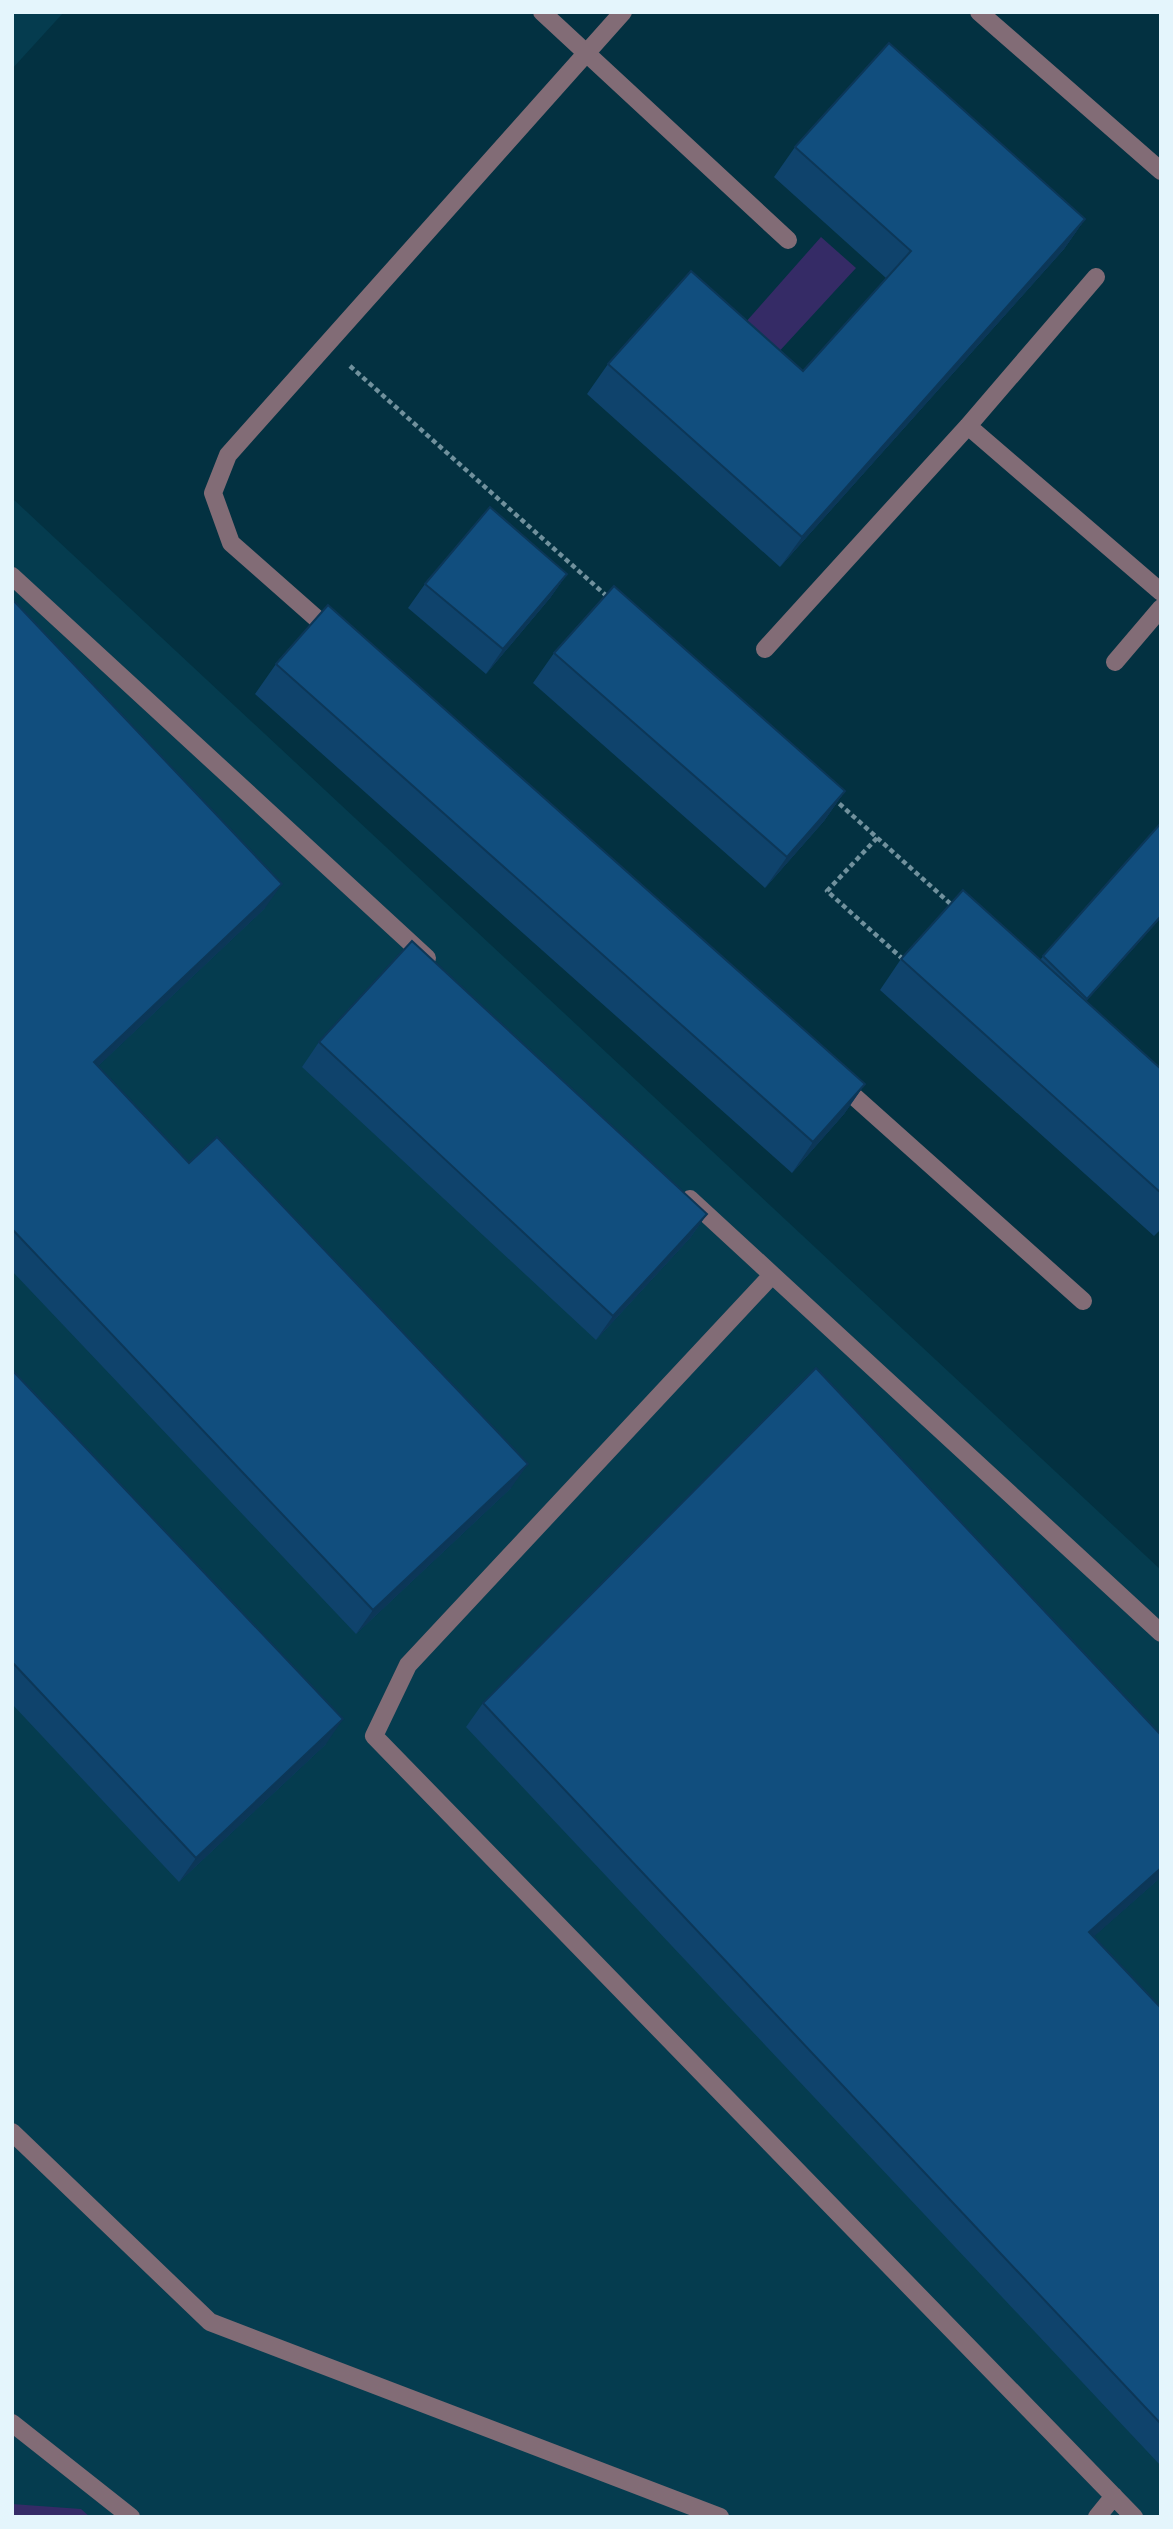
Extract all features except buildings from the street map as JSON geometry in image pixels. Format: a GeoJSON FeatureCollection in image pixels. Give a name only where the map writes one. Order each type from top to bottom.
{"type":"FeatureCollection","features":[{"type":"Feature","properties":{"kind":"lane"},"geometry":{"type":"LineString","coordinates":[[542,12],[788,240]]}},
{"type":"Feature","properties":{"kind":"lane"},"geometry":{"type":"LineString","coordinates":[[346,645],[231,543],[213,493],[228,455],[622,12]]}},
{"type":"Feature","properties":{"kind":"lane"},"geometry":{"type":"LineString","coordinates":[[979,12],[1161,171]]}},
{"type":"Feature","properties":{"kind":"lane"},"geometry":{"type":"LineString","coordinates":[[765,649],[968,426],[1096,277]]}},
{"type":"Feature","properties":{"kind":"lane"},"geometry":{"type":"LineString","coordinates":[[968,426],[1161,592]]}},
{"type":"Feature","properties":{"kind":"lane"},"geometry":{"type":"LineString","coordinates":[[12,576],[443,973]]}},
{"type":"Feature","properties":{"kind":"lane"},"geometry":{"type":"LineString","coordinates":[[1115,662],[1161,608]]}},
{"type":"Feature","properties":{"kind":"lane"},"geometry":{"type":"LineString","coordinates":[[824,1070],[1083,1301]]}},
{"type":"Feature","properties":{"kind":"lane"},"geometry":{"type":"LineString","coordinates":[[680,1190],[1161,1633]]}},
{"type":"Feature","properties":{"kind":"lane"},"geometry":{"type":"LineString","coordinates":[[772,1275],[408,1665],[374,1737],[1134,2517]]}},
{"type":"Feature","properties":{"kind":"lane"},"geometry":{"type":"LineString","coordinates":[[12,2132],[210,2322],[720,2517]]}},
{"type":"Feature","properties":{"kind":"lane"},"geometry":{"type":"LineString","coordinates":[[12,2423],[131,2517]]}},
{"type":"Feature","properties":{"kind":"lane"},"geometry":{"type":"LineString","coordinates":[[1097,2517],[1114,2496]]}},
{"type":"Feature","properties":{"kind":"path"},"geometry":{"type":"LineString","coordinates":[[326,345],[617,605]]}},
{"type":"Feature","properties":{"kind":"path"},"geometry":{"type":"LineString","coordinates":[[825,791],[958,911]]}},
{"type":"Feature","properties":{"kind":"path"},"geometry":{"type":"LineString","coordinates":[[877,838],[827,891],[905,961]]}},
{"type":"Feature","properties":{"kind":"shaded area"},"geometry":{"type":"Polygon","coordinates":[[[12,12],[64,12],[12,69],[12,12]]]}},
{"type":"Feature","properties":{"kind":"shaded area"},"geometry":{"type":"Polygon","coordinates":[[[821,237],[856,268],[763,369],[730,340],[821,237]]]}},
{"type":"Feature","properties":{"kind":"shaded area"},"geometry":{"type":"Polygon","coordinates":[[[12,498],[1161,1570],[1161,2517],[12,2517],[12,498]]]}},
{"type":"Feature","properties":{"kind":"shaded area"},"geometry":{"type":"Polygon","coordinates":[[[12,2504],[81,2509],[90,2517],[12,2517],[12,2504]]]}}]}
